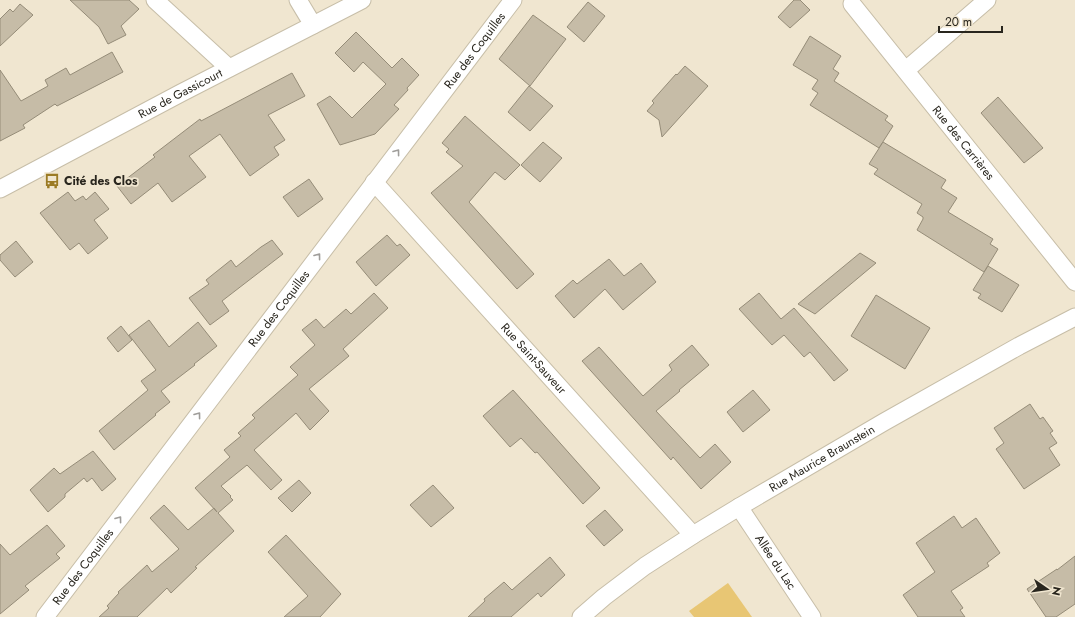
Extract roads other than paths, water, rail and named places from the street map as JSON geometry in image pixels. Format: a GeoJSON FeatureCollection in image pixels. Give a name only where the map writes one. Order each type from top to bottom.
{"type":"FeatureCollection","features":[{"type":"Feature","properties":{"kind":"street"},"geometry":{"type":"LineString","coordinates":[[155,0],[229,68]]}},
{"type":"Feature","properties":{"kind":"street"},"geometry":{"type":"LineString","coordinates":[[298,0],[313,25]]}},
{"type":"Feature","properties":{"kind":"street","name":"Rue de Gassicourt"},"geometry":{"type":"LineString","coordinates":[[0,189],[229,68],[362,0]]}},
{"type":"Feature","properties":{"kind":"street","name":"Rue des Coquilles"},"geometry":{"type":"LineString","coordinates":[[45,617],[513,0]]}},
{"type":"Feature","properties":{"kind":"street"},"geometry":{"type":"LineString","coordinates":[[906,70],[987,0]]}},
{"type":"Feature","properties":{"kind":"street","name":"Rue des Carrières"},"geometry":{"type":"LineString","coordinates":[[852,4],[1075,282]]}},
{"type":"Feature","properties":{"kind":"street","name":"Rue Saint-Sauveur"},"geometry":{"type":"LineString","coordinates":[[374,182],[692,535]]}},
{"type":"Feature","properties":{"kind":"street","name":"Rue Maurice Braunstein"},"geometry":{"type":"LineString","coordinates":[[581,617],[604,597],[645,566],[692,535],[884,422],[1012,350],[1075,317]]}},
{"type":"Feature","properties":{"kind":"street","name":"Allée du Lac"},"geometry":{"type":"LineString","coordinates":[[739,507],[812,617]]}},
{"type":"Feature","properties":{"kind":"place","name":"Cité des Clos"},"geometry":{"type":"Point","coordinates":[52,181]}}]}
